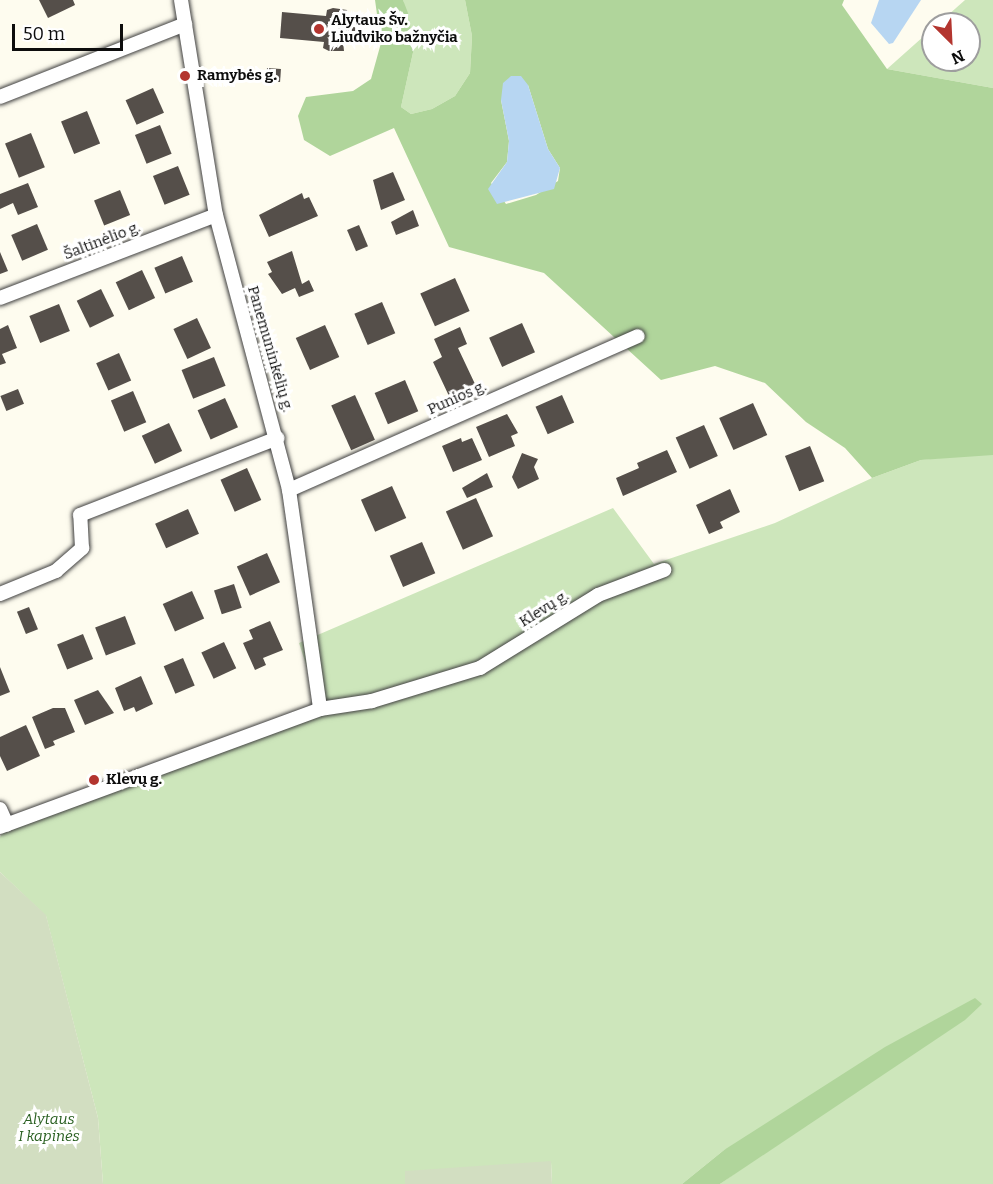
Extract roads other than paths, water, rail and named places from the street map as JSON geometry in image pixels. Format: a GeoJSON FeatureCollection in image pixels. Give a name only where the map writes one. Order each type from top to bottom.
{"type":"FeatureCollection","features":[{"type":"Feature","properties":{"kind":"street","name":"Panemuninkėlių g."},"geometry":{"type":"LineString","coordinates":[[181,0],[216,215],[278,438],[289,490],[320,709]]}},
{"type":"Feature","properties":{"kind":"street"},"geometry":{"type":"LineString","coordinates":[[0,97],[185,24]]}},
{"type":"Feature","properties":{"kind":"street","name":"Šaltinėlio g."},"geometry":{"type":"LineString","coordinates":[[0,298],[216,215]]}},
{"type":"Feature","properties":{"kind":"street","name":"Punios g."},"geometry":{"type":"LineString","coordinates":[[289,490],[638,336]]}},
{"type":"Feature","properties":{"kind":"street"},"geometry":{"type":"LineString","coordinates":[[0,594],[56,571],[82,548],[80,515],[278,438]]}},
{"type":"Feature","properties":{"kind":"street","name":"Klevų g."},"geometry":{"type":"LineString","coordinates":[[3,826],[320,709],[372,701],[480,668],[598,595],[664,570]]}},
{"type":"Feature","properties":{"kind":"street"},"geometry":{"type":"LineString","coordinates":[[0,809],[3,826]]}},
{"type":"Feature","properties":{"kind":"water"},"geometry":{"type":"Polygon","coordinates":[[[879,0],[921,0],[893,43],[889,44],[871,23],[879,0]]]}},
{"type":"Feature","properties":{"kind":"water"},"geometry":{"type":"Polygon","coordinates":[[[511,76],[521,76],[528,85],[548,149],[560,168],[554,189],[497,204],[488,189],[507,162],[509,141],[501,100],[503,83],[511,76]]]}},
{"type":"Feature","properties":{"kind":"place","name":"Alytaus Šv. Liudviko bažnyčia"},"geometry":{"type":"Point","coordinates":[319,29]}},
{"type":"Feature","properties":{"kind":"place","name":"Ramybės g."},"geometry":{"type":"Point","coordinates":[185,76]}},
{"type":"Feature","properties":{"kind":"place","name":"Klevų g."},"geometry":{"type":"Point","coordinates":[94,780]}},
{"type":"Feature","properties":{"kind":"park label","name":"Alytaus I kapinės"},"geometry":{"type":"Point","coordinates":[49,1128]}}]}
